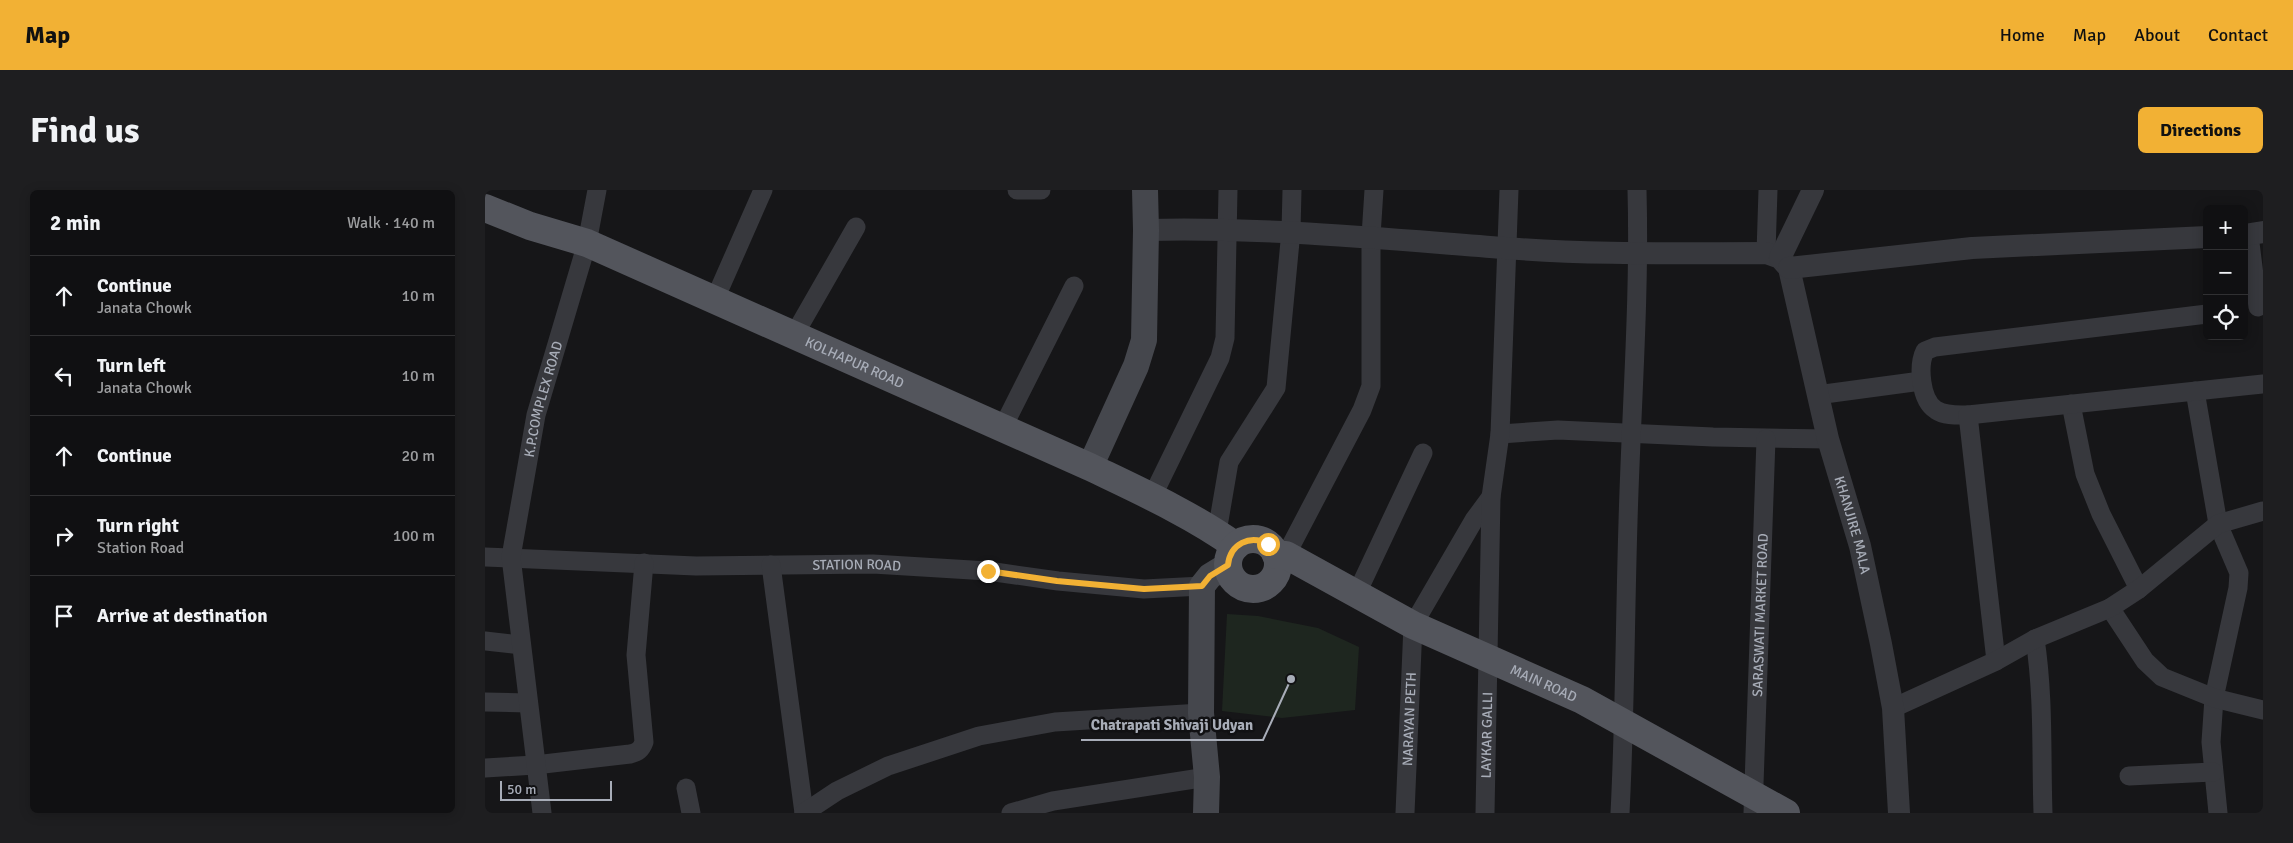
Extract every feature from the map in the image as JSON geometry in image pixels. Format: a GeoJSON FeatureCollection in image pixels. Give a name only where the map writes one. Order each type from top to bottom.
{"type":"FeatureCollection","features":[{"type":"Feature","properties":{"kind":"main road"},"geometry":{"type":"LineString","coordinates":[[1090,468],[1136,366],[1144,340],[1145,190]]}},
{"type":"Feature","properties":{"kind":"main road","name":"KOLHAPUR ROAD"},"geometry":{"type":"LineString","coordinates":[[485,208],[530,226],[587,243],[715,299],[793,337],[1090,468],[1152,497],[1227,548]]}},
{"type":"Feature","properties":{"kind":"main road"},"geometry":{"type":"LineString","coordinates":[[1206,813],[1207,777],[1201,713],[1202,586],[1227,548],[1249,540],[1268,544],[1287,557],[1277,569],[1271,581],[1258,588],[1244,587],[1238,584],[1229,572],[1227,548]]}},
{"type":"Feature","properties":{"kind":"main road","name":"MAIN ROAD"},"geometry":{"type":"LineString","coordinates":[[1287,557],[1357,593],[1413,625],[1582,700],[1624,723],[1753,803],[1786,813]]}},
{"type":"Feature","properties":{"kind":"street","name":"K.P.COMPLEX ROAD"},"geometry":{"type":"LineString","coordinates":[[542,813],[511,557],[536,415],[587,243],[597,190]]}},
{"type":"Feature","properties":{"kind":"street"},"geometry":{"type":"LineString","coordinates":[[715,299],[763,190]]}},
{"type":"Feature","properties":{"kind":"street"},"geometry":{"type":"LineString","coordinates":[[1017,190],[1041,190]]}},
{"type":"Feature","properties":{"kind":"street"},"geometry":{"type":"LineString","coordinates":[[1152,497],[1220,358],[1225,338],[1228,190]]}},
{"type":"Feature","properties":{"kind":"street"},"geometry":{"type":"LineString","coordinates":[[1227,548],[1229,462],[1276,388],[1291,232],[1292,190]]}},
{"type":"Feature","properties":{"kind":"street"},"geometry":{"type":"LineString","coordinates":[[1287,557],[1362,410],[1371,386],[1371,236],[1375,190]]}},
{"type":"Feature","properties":{"kind":"street","name":"LAYKAR GALLI"},"geometry":{"type":"LineString","coordinates":[[1485,813],[1491,497],[1500,434],[1509,190]]}},
{"type":"Feature","properties":{"kind":"street"},"geometry":{"type":"LineString","coordinates":[[1620,813],[1638,253],[1637,190]]}},
{"type":"Feature","properties":{"kind":"street"},"geometry":{"type":"LineString","coordinates":[[1768,190],[1778,259]]}},
{"type":"Feature","properties":{"kind":"street"},"geometry":{"type":"LineString","coordinates":[[1778,259],[1813,190]]}},
{"type":"Feature","properties":{"kind":"street"},"geometry":{"type":"LineString","coordinates":[[793,337],[856,227]]}},
{"type":"Feature","properties":{"kind":"street"},"geometry":{"type":"LineString","coordinates":[[1146,230],[1291,232],[1371,236],[1507,249],[1778,259],[2203,237]]}},
{"type":"Feature","properties":{"kind":"street"},"geometry":{"type":"LineString","coordinates":[[2252,234],[2255,311]]}},
{"type":"Feature","properties":{"kind":"street","name":"KHANJIRE MALA"},"geometry":{"type":"LineString","coordinates":[[1778,259],[1860,546],[1893,708],[1899,813]]}},
{"type":"Feature","properties":{"kind":"street"},"geometry":{"type":"LineString","coordinates":[[1002,429],[1074,286]]}},
{"type":"Feature","properties":{"kind":"street"},"geometry":{"type":"LineString","coordinates":[[2203,314],[1935,347],[1925,351],[1921,358],[1921,381],[1928,401],[1935,410],[1946,414],[1968,415],[2263,384]]}},
{"type":"Feature","properties":{"kind":"street"},"geometry":{"type":"LineString","coordinates":[[1817,395],[1921,381]]}},
{"type":"Feature","properties":{"kind":"street"},"geometry":{"type":"LineString","coordinates":[[2195,392],[2218,524],[2239,573],[2238,588],[2214,698],[2211,742],[2217,813]]}},
{"type":"Feature","properties":{"kind":"street"},"geometry":{"type":"LineString","coordinates":[[2071,404],[2085,474],[2101,514],[2139,589]]}},
{"type":"Feature","properties":{"kind":"street"},"geometry":{"type":"LineString","coordinates":[[1968,415],[1996,661]]}},
{"type":"Feature","properties":{"kind":"street"},"geometry":{"type":"LineString","coordinates":[[1500,434],[1558,430],[1631,434],[1829,439]]}},
{"type":"Feature","properties":{"kind":"street","name":"SARASWATI MARKET ROAD"},"geometry":{"type":"LineString","coordinates":[[1753,803],[1765,438]]}},
{"type":"Feature","properties":{"kind":"street"},"geometry":{"type":"LineString","coordinates":[[1357,593],[1423,453]]}},
{"type":"Feature","properties":{"kind":"street"},"geometry":{"type":"LineString","coordinates":[[1413,625],[1474,520],[1491,497]]}},
{"type":"Feature","properties":{"kind":"street"},"geometry":{"type":"LineString","coordinates":[[1893,708],[1996,661],[2035,639],[2110,608],[2139,589],[2218,524],[2263,511]]}},
{"type":"Feature","properties":{"kind":"street","name":"STATION ROAD"},"geometry":{"type":"LineString","coordinates":[[485,557],[696,566],[873,564],[988,571],[1057,581],[1144,589],[1202,586]]}},
{"type":"Feature","properties":{"kind":"street"},"geometry":{"type":"LineString","coordinates":[[485,768],[535,765],[630,754],[642,748],[644,742],[636,655],[645,563]]}},
{"type":"Feature","properties":{"kind":"street"},"geometry":{"type":"LineString","coordinates":[[771,565],[804,813],[837,791],[888,766],[979,736],[1055,722],[1201,713]]}},
{"type":"Feature","properties":{"kind":"street"},"geometry":{"type":"LineString","coordinates":[[2110,608],[2145,661],[2162,677],[2214,698],[2263,710]]}},
{"type":"Feature","properties":{"kind":"street","name":"NARAYAN PETH"},"geometry":{"type":"LineString","coordinates":[[1405,813],[1413,625]]}},
{"type":"Feature","properties":{"kind":"street"},"geometry":{"type":"LineString","coordinates":[[2035,639],[2041,678],[2043,813]]}},
{"type":"Feature","properties":{"kind":"street"},"geometry":{"type":"LineString","coordinates":[[485,641],[521,645]]}},
{"type":"Feature","properties":{"kind":"street"},"geometry":{"type":"LineString","coordinates":[[485,702],[528,703]]}},
{"type":"Feature","properties":{"kind":"street"},"geometry":{"type":"LineString","coordinates":[[2129,776],[2213,772]]}},
{"type":"Feature","properties":{"kind":"street"},"geometry":{"type":"LineString","coordinates":[[1011,813],[1053,801],[1207,777]]}},
{"type":"Feature","properties":{"kind":"street"},"geometry":{"type":"LineString","coordinates":[[686,788],[691,813]]}},
{"type":"Feature","properties":{"kind":"shaded area"},"geometry":{"type":"Polygon","coordinates":[[[1227,614],[1258,616],[1318,628],[1359,647],[1355,710],[1282,718],[1222,711],[1227,614]]]}},
{"type":"Feature","properties":{"kind":"place","name":"Chatrapati Shivaji Udyan"},"geometry":{"type":"Point","coordinates":[1291,679]}},
{"type":"Feature","properties":{"kind":"route"},"geometry":{"type":"LineString","coordinates":[[988,571],[1057,581],[1144,589],[1202,586],[1210,576],[1228,565],[1232,551],[1243,542],[1256,540],[1268,544]]}}]}
